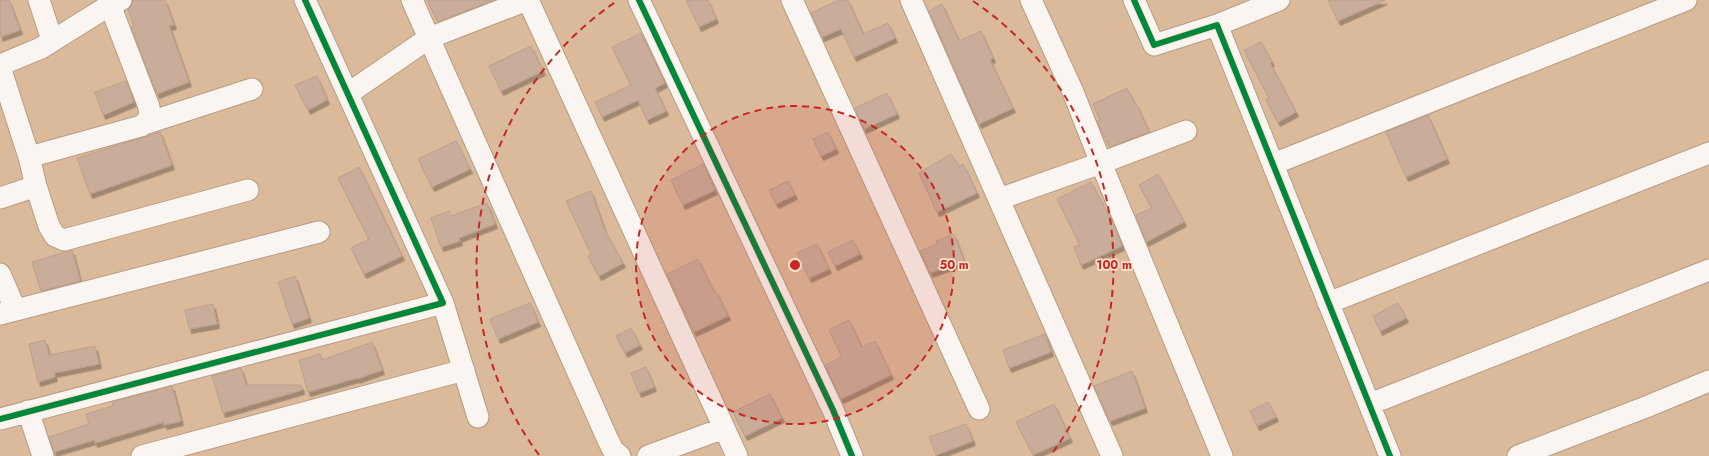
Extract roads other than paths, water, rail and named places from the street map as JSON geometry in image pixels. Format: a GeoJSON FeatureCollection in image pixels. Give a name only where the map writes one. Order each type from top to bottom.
{"type":"FeatureCollection","features":[{"type":"Feature","properties":{"kind":"street"},"geometry":{"type":"LineString","coordinates":[[39,0],[52,40]]}},
{"type":"Feature","properties":{"kind":"street"},"geometry":{"type":"LineString","coordinates":[[305,0],[349,93],[443,303],[478,416]]}},
{"type":"Feature","properties":{"kind":"street"},"geometry":{"type":"LineString","coordinates":[[412,0],[608,440],[613,450],[620,456]]}},
{"type":"Feature","properties":{"kind":"street"},"geometry":{"type":"LineString","coordinates":[[349,93],[429,38],[527,0],[737,456]]}},
{"type":"Feature","properties":{"kind":"street"},"geometry":{"type":"LineString","coordinates":[[639,0],[833,410],[852,456]]}},
{"type":"Feature","properties":{"kind":"street"},"geometry":{"type":"LineString","coordinates":[[792,0],[979,409]]}},
{"type":"Feature","properties":{"kind":"street"},"geometry":{"type":"LineString","coordinates":[[911,0],[1112,456]]}},
{"type":"Feature","properties":{"kind":"street"},"geometry":{"type":"LineString","coordinates":[[1031,0],[1073,92],[1222,456]]}},
{"type":"Feature","properties":{"kind":"street"},"geometry":{"type":"LineString","coordinates":[[1134,0],[1154,45],[1217,25],[1279,0]]}},
{"type":"Feature","properties":{"kind":"street"},"geometry":{"type":"LineString","coordinates":[[1273,164],[1686,0]]}},
{"type":"Feature","properties":{"kind":"street"},"geometry":{"type":"LineString","coordinates":[[144,124],[150,116],[149,107],[116,2],[41,48],[0,66],[29,157],[36,186],[49,226],[55,236],[64,240],[248,190]]}},
{"type":"Feature","properties":{"kind":"street"},"geometry":{"type":"LineString","coordinates":[[1217,25],[1390,456]]}},
{"type":"Feature","properties":{"kind":"street"},"geometry":{"type":"LineString","coordinates":[[29,157],[144,124],[252,89]]}},
{"type":"Feature","properties":{"kind":"street"},"geometry":{"type":"LineString","coordinates":[[1000,199],[1186,131]]}},
{"type":"Feature","properties":{"kind":"street"},"geometry":{"type":"LineString","coordinates":[[1328,302],[1709,153]]}},
{"type":"Feature","properties":{"kind":"street"},"geometry":{"type":"LineString","coordinates":[[0,198],[36,186]]}},
{"type":"Feature","properties":{"kind":"street"},"geometry":{"type":"LineString","coordinates":[[0,274],[7,311],[319,232]]}},
{"type":"Feature","properties":{"kind":"street"},"geometry":{"type":"LineString","coordinates":[[1370,404],[1709,270]]}},
{"type":"Feature","properties":{"kind":"street"},"geometry":{"type":"LineString","coordinates":[[0,419],[443,303]]}},
{"type":"Feature","properties":{"kind":"street"},"geometry":{"type":"LineString","coordinates":[[142,456],[464,370]]}},
{"type":"Feature","properties":{"kind":"street"},"geometry":{"type":"LineString","coordinates":[[1518,456],[1709,381]]}},
{"type":"Feature","properties":{"kind":"street"},"geometry":{"type":"LineString","coordinates":[[28,411],[44,456]]}},
{"type":"Feature","properties":{"kind":"street"},"geometry":{"type":"LineString","coordinates":[[648,456],[724,428]]}}]}
